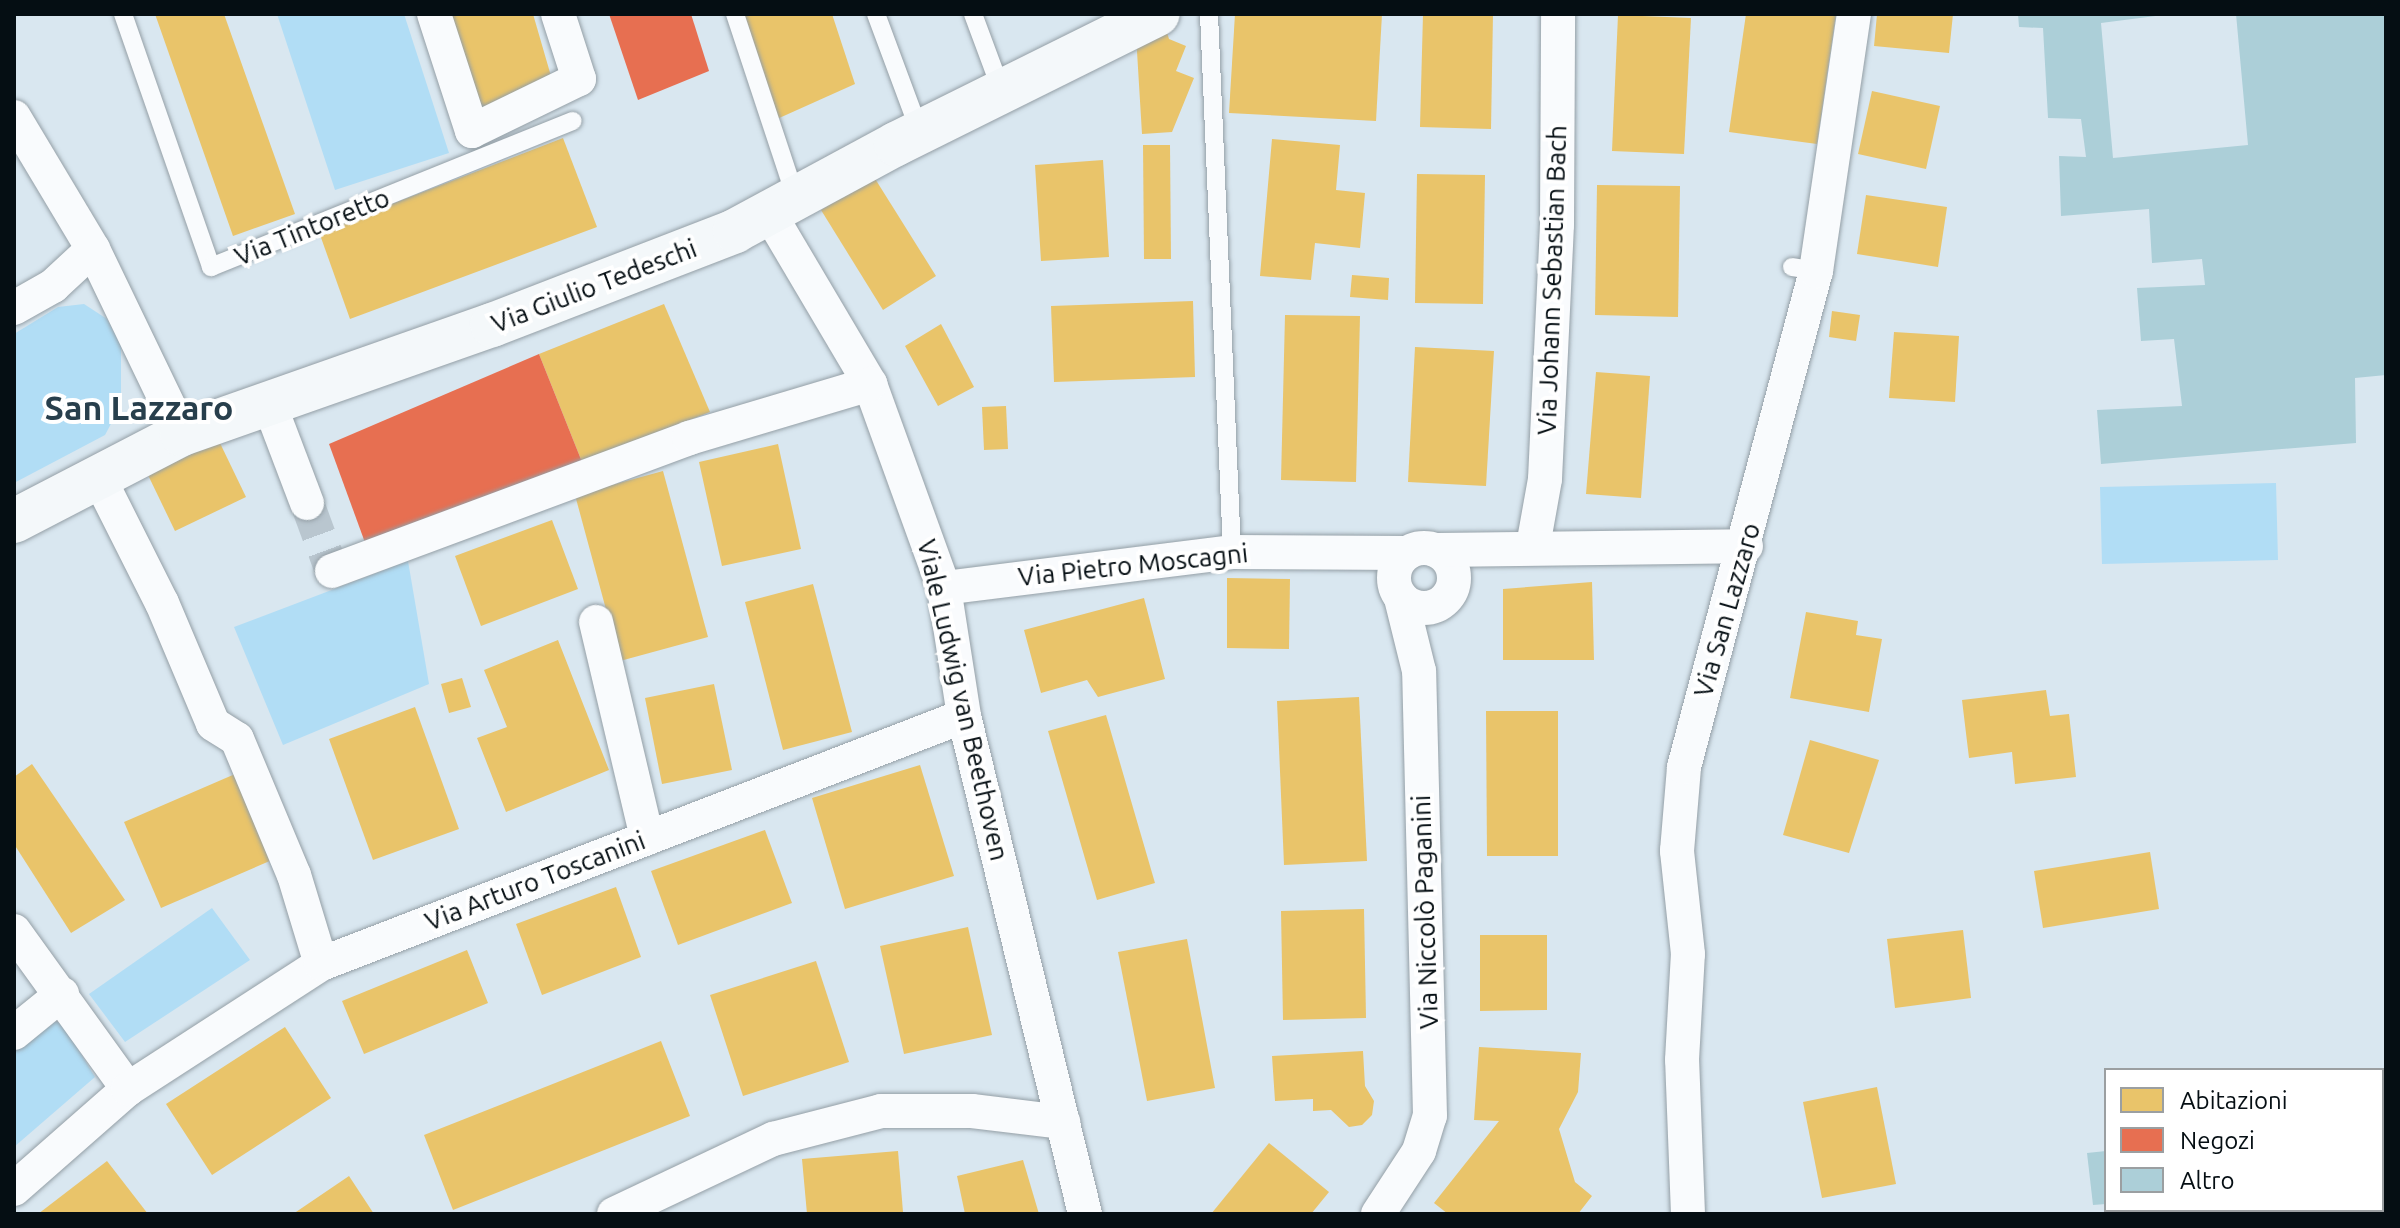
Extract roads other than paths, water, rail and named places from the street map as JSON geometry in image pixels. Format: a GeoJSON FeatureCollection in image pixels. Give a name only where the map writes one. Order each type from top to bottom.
{"type":"FeatureCollection","features":[{"type":"Feature","properties":{"kind":"street"},"geometry":{"type":"LineString","coordinates":[[434,14],[472,131],[579,79],[558,14]]}},
{"type":"Feature","properties":{"kind":"street","name":"Via Giulio Tedeschi"},"geometry":{"type":"LineString","coordinates":[[14,521],[182,434],[650,267],[783,205],[920,132],[1158,14]]}},
{"type":"Feature","properties":{"kind":"street","name":"Via Johann Sebastian Bach"},"geometry":{"type":"LineString","coordinates":[[1533,546],[1547,447],[1557,225],[1558,14]]}},
{"type":"Feature","properties":{"kind":"street","name":"Via San Lazzaro"},"geometry":{"type":"LineString","coordinates":[[1688,1214],[1682,1060],[1688,954],[1677,851],[1684,767],[1746,546],[1854,14]]}},
{"type":"Feature","properties":{"kind":"street"},"geometry":{"type":"LineString","coordinates":[[14,117],[93,249],[182,434]]}},
{"type":"Feature","properties":{"kind":"street","name":"Viale Ludwig van Beethoven"},"geometry":{"type":"LineString","coordinates":[[783,205],[870,384],[944,588],[964,716],[1085,1214]]}},
{"type":"Feature","properties":{"kind":"street"},"geometry":{"type":"LineString","coordinates":[[14,308],[53,286],[93,249]]}},
{"type":"Feature","properties":{"kind":"street"},"geometry":{"type":"LineString","coordinates":[[332,571],[689,438],[870,384]]}},
{"type":"Feature","properties":{"kind":"street"},"geometry":{"type":"LineString","coordinates":[[269,403],[307,503]]}},
{"type":"Feature","properties":{"kind":"street"},"geometry":{"type":"LineString","coordinates":[[98,476],[162,603],[213,724],[237,739],[294,875],[321,964]]}},
{"type":"Feature","properties":{"kind":"street","name":"Via Pietro Moscagni"},"geometry":{"type":"LineString","coordinates":[[944,588],[1232,552],[1421,552],[1533,546],[1746,546]]}},
{"type":"Feature","properties":{"kind":"street","name":"Via Pietro Moscagni"},"geometry":{"type":"LineString","coordinates":[[1454,582],[1490,560],[1533,546]]}},
{"type":"Feature","properties":{"kind":"street","name":"Via Pietro Moscagni"},"geometry":{"type":"LineString","coordinates":[[1323,550],[1399,593]]}},
{"type":"Feature","properties":{"kind":"street"},"geometry":{"type":"LineString","coordinates":[[1421,552],[1450,563],[1454,582],[1446,599],[1428,608],[1399,593],[1395,570],[1421,552]]}},
{"type":"Feature","properties":{"kind":"street","name":"Via Niccolò Paganini"},"geometry":{"type":"LineString","coordinates":[[1378,1214],[1419,1151],[1430,1116],[1419,671],[1399,593]]}},
{"type":"Feature","properties":{"kind":"street"},"geometry":{"type":"LineString","coordinates":[[596,622],[647,838]]}},
{"type":"Feature","properties":{"kind":"street","name":"Via Arturo Toscanini"},"geometry":{"type":"LineString","coordinates":[[14,1189],[128,1089],[321,964],[964,716]]}},
{"type":"Feature","properties":{"kind":"street"},"geometry":{"type":"LineString","coordinates":[[14,931],[128,1089]]}},
{"type":"Feature","properties":{"kind":"street"},"geometry":{"type":"LineString","coordinates":[[14,1033],[62,994]]}},
{"type":"Feature","properties":{"kind":"street"},"geometry":{"type":"LineString","coordinates":[[614,1214],[773,1139],[881,1111],[972,1111],[1063,1122]]}},
{"type":"Feature","properties":{"kind":"lane","name":"Via Tintoretto"},"geometry":{"type":"LineString","coordinates":[[123,14],[211,267],[573,121]]}},
{"type":"Feature","properties":{"kind":"lane"},"geometry":{"type":"LineString","coordinates":[[735,14],[783,205]]}},
{"type":"Feature","properties":{"kind":"lane"},"geometry":{"type":"LineString","coordinates":[[876,14],[920,132]]}},
{"type":"Feature","properties":{"kind":"lane"},"geometry":{"type":"LineString","coordinates":[[973,14],[1002,92]]}},
{"type":"Feature","properties":{"kind":"lane"},"geometry":{"type":"LineString","coordinates":[[1209,14],[1232,552]]}},
{"type":"Feature","properties":{"kind":"tunnel"},"geometry":{"type":"LineString","coordinates":[[307,503],[332,571]]}},
{"type":"Feature","properties":{"kind":"district","name":"San Lazzaro"},"geometry":{"type":"Point","coordinates":[139,408]}}]}
